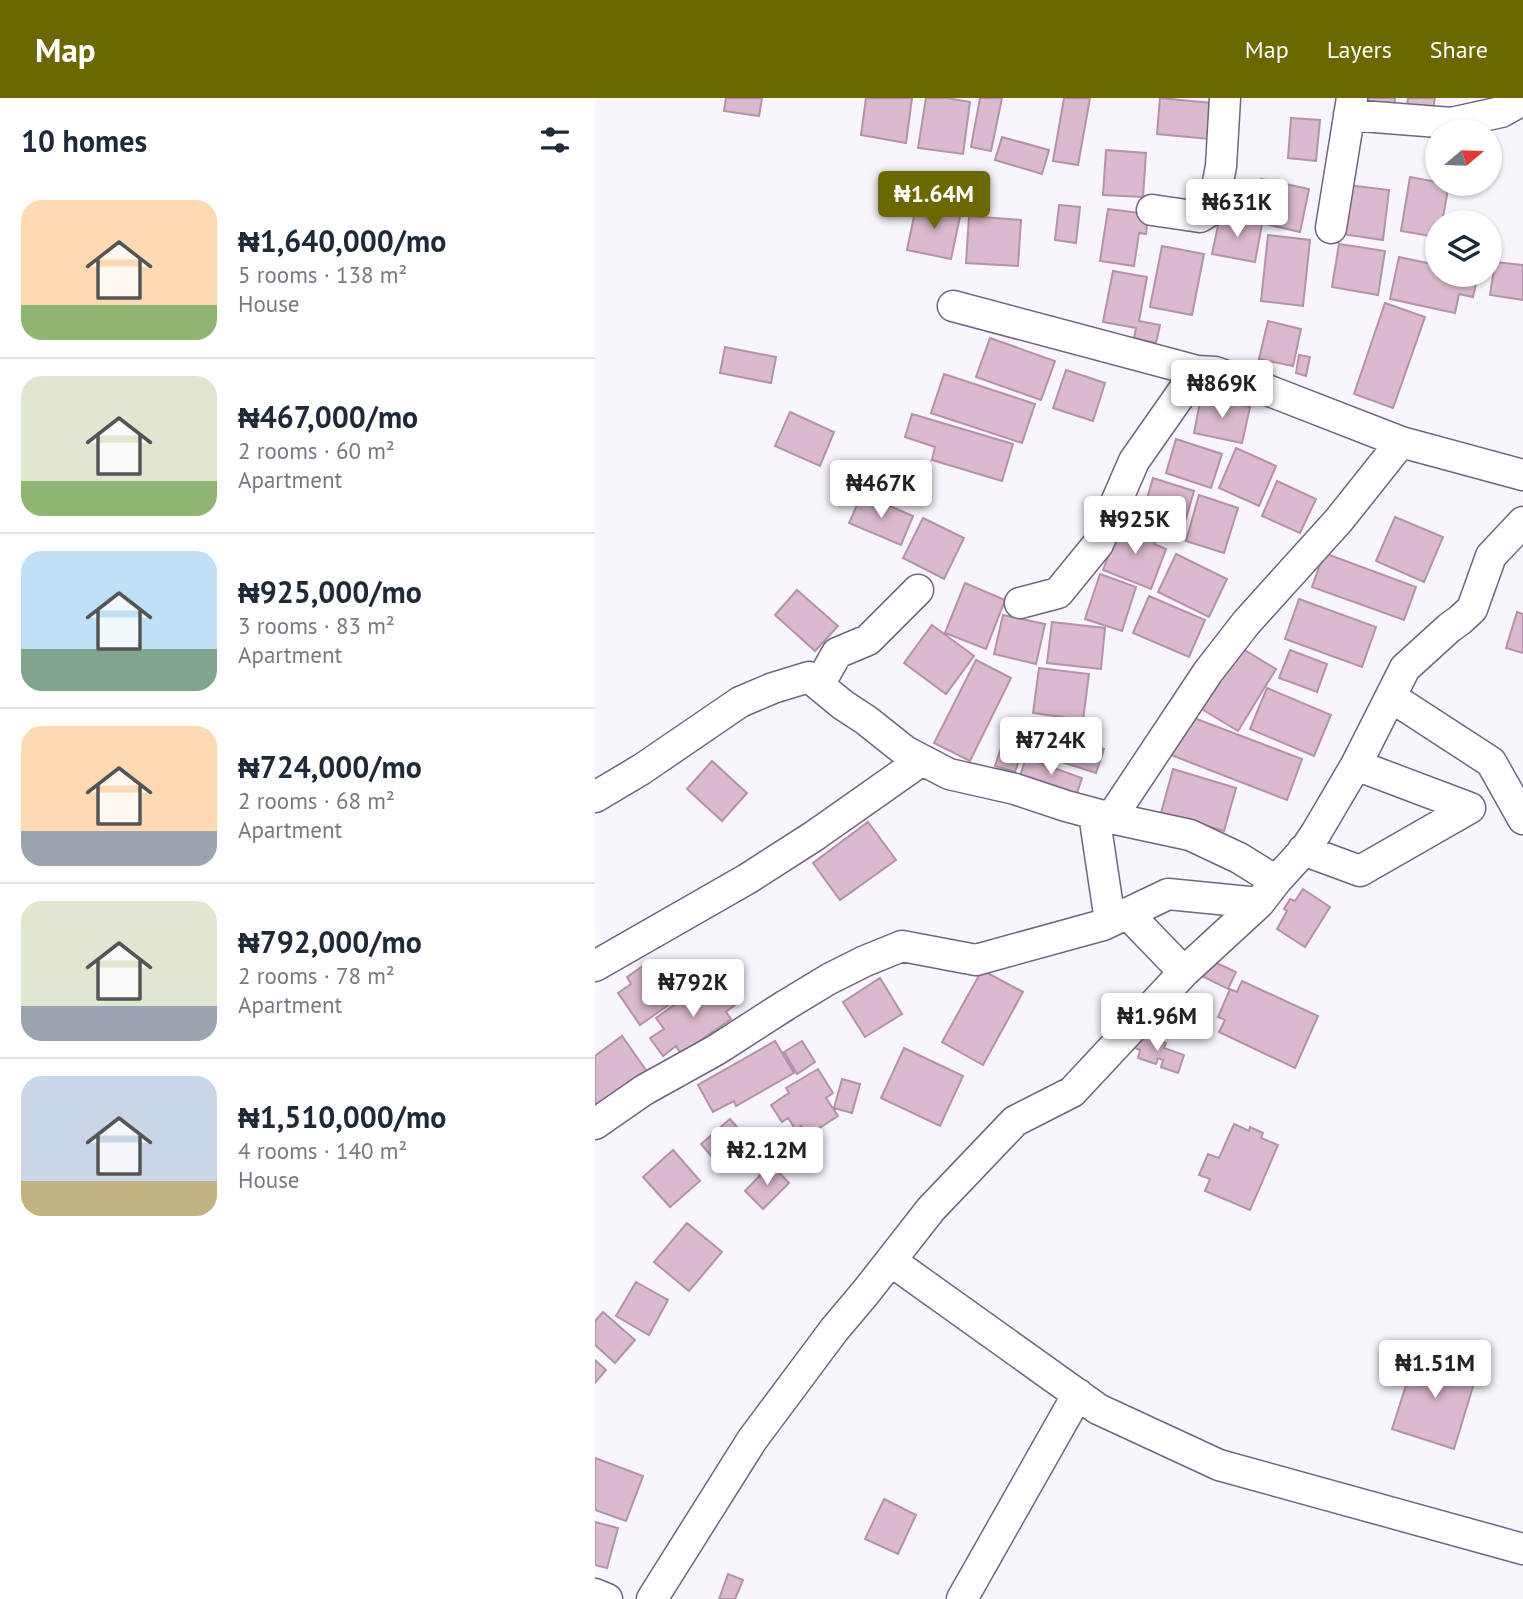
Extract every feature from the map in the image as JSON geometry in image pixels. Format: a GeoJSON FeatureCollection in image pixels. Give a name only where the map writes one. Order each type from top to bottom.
{"type":"FeatureCollection","features":[{"type":"Feature","properties":{"kind":"street"},"geometry":{"type":"LineString","coordinates":[[1152,210],[1200,217],[1213,209],[1221,166],[1226,98]]}},
{"type":"Feature","properties":{"kind":"street"},"geometry":{"type":"LineString","coordinates":[[1331,228],[1350,106],[1451,122],[1501,112],[1523,100]]}},
{"type":"Feature","properties":{"kind":"street"},"geometry":{"type":"LineString","coordinates":[[953,306],[1197,371],[1215,372],[1401,442],[1523,475]]}},
{"type":"Feature","properties":{"kind":"street"},"geometry":{"type":"LineString","coordinates":[[1020,603],[1058,593],[1098,544],[1134,461],[1197,371]]}},
{"type":"Feature","properties":{"kind":"street"},"geometry":{"type":"LineString","coordinates":[[1184,972],[1119,917],[1102,816],[1246,623],[1339,520],[1401,442]]}},
{"type":"Feature","properties":{"kind":"street"},"geometry":{"type":"LineString","coordinates":[[652,1599],[752,1440],[834,1330],[931,1209],[1014,1121],[1072,1092],[1184,972],[1268,892],[1303,850],[1356,765],[1405,668],[1472,609],[1491,556],[1523,522]]}},
{"type":"Feature","properties":{"kind":"street"},"geometry":{"type":"LineString","coordinates":[[819,685],[837,653],[868,640],[918,590]]}},
{"type":"Feature","properties":{"kind":"street"},"geometry":{"type":"LineString","coordinates":[[595,797],[642,769],[740,702],[809,677],[905,751],[949,774],[1015,789],[1102,816],[1191,835],[1239,858],[1268,892]]}},
{"type":"Feature","properties":{"kind":"street"},"geometry":{"type":"LineString","coordinates":[[1391,697],[1491,762],[1523,773]]}},
{"type":"Feature","properties":{"kind":"street"},"geometry":{"type":"LineString","coordinates":[[595,966],[747,879],[814,836],[922,760]]}},
{"type":"Feature","properties":{"kind":"street"},"geometry":{"type":"LineString","coordinates":[[1491,762],[1523,821]]}},
{"type":"Feature","properties":{"kind":"street"},"geometry":{"type":"LineString","coordinates":[[1356,765],[1469,808],[1523,821]]}},
{"type":"Feature","properties":{"kind":"street"},"geometry":{"type":"LineString","coordinates":[[1303,850],[1360,871],[1469,808]]}},
{"type":"Feature","properties":{"kind":"street"},"geometry":{"type":"LineString","coordinates":[[595,1124],[644,1090],[716,1050],[829,979],[902,946],[976,960],[1103,925],[1168,894],[1268,892]]}},
{"type":"Feature","properties":{"kind":"street"},"geometry":{"type":"LineString","coordinates":[[891,1261],[1098,1409],[1219,1465],[1523,1549]]}},
{"type":"Feature","properties":{"kind":"street"},"geometry":{"type":"LineString","coordinates":[[962,1599],[1079,1394]]}},
{"type":"Feature","properties":{"kind":"street"},"geometry":{"type":"LineString","coordinates":[[595,1594],[607,1599]]}},
{"type":"Feature","properties":{"kind":"building"},"geometry":{"type":"Polygon","coordinates":[[[726,98],[762,98],[759,116],[724,111],[726,98]]]}},
{"type":"Feature","properties":{"kind":"building"},"geometry":{"type":"Polygon","coordinates":[[[866,98],[912,98],[906,143],[861,135],[866,98]]]}},
{"type":"Feature","properties":{"kind":"building"},"geometry":{"type":"Polygon","coordinates":[[[926,98],[970,102],[963,154],[918,148],[926,98]]]}},
{"type":"Feature","properties":{"kind":"building"},"geometry":{"type":"Polygon","coordinates":[[[980,98],[1002,98],[991,151],[971,147],[980,98]]]}},
{"type":"Feature","properties":{"kind":"building"},"geometry":{"type":"Polygon","coordinates":[[[1064,98],[1090,98],[1078,165],[1053,161],[1064,98]]]}},
{"type":"Feature","properties":{"kind":"building"},"geometry":{"type":"Polygon","coordinates":[[[1160,98],[1212,103],[1209,139],[1157,134],[1160,98]]]}},
{"type":"Feature","properties":{"kind":"building"},"geometry":{"type":"Polygon","coordinates":[[[1362,98],[1395,98],[1394,112],[1361,108],[1362,98]]]}},
{"type":"Feature","properties":{"kind":"building"},"geometry":{"type":"Polygon","coordinates":[[[1408,98],[1435,98],[1432,116],[1406,112],[1408,98]]]}},
{"type":"Feature","properties":{"kind":"building"},"geometry":{"type":"Polygon","coordinates":[[[1291,118],[1320,120],[1316,161],[1288,158],[1291,118]]]}},
{"type":"Feature","properties":{"kind":"building"},"geometry":{"type":"Polygon","coordinates":[[[1002,137],[1049,150],[1042,174],[995,160],[1002,137]]]}},
{"type":"Feature","properties":{"kind":"building"},"geometry":{"type":"Polygon","coordinates":[[[1106,150],[1146,153],[1143,197],[1103,195],[1106,150]]]}},
{"type":"Feature","properties":{"kind":"building"},"geometry":{"type":"Polygon","coordinates":[[[1410,177],[1425,180],[1425,196],[1447,196],[1444,210],[1425,210],[1425,235],[1401,231],[1410,177]]]}},
{"type":"Feature","properties":{"kind":"building"},"geometry":{"type":"Polygon","coordinates":[[[1261,179],[1309,189],[1300,232],[1252,221],[1261,179]]]}},
{"type":"Feature","properties":{"kind":"building"},"geometry":{"type":"Polygon","coordinates":[[[1348,185],[1389,190],[1383,240],[1342,234],[1348,185]]]}},
{"type":"Feature","properties":{"kind":"building"},"geometry":{"type":"Polygon","coordinates":[[[917,202],[961,212],[951,259],[907,250],[917,202]]]}},
{"type":"Feature","properties":{"kind":"building"},"geometry":{"type":"Polygon","coordinates":[[[1059,205],[1080,207],[1076,243],[1055,240],[1059,205]]]}},
{"type":"Feature","properties":{"kind":"building"},"geometry":{"type":"Polygon","coordinates":[[[1108,209],[1148,214],[1146,234],[1139,233],[1134,266],[1100,261],[1108,209]]]}},
{"type":"Feature","properties":{"kind":"building"},"geometry":{"type":"Polygon","coordinates":[[[969,216],[1021,220],[1018,266],[966,263],[969,216]]]}},
{"type":"Feature","properties":{"kind":"building"},"geometry":{"type":"Polygon","coordinates":[[[1220,216],[1262,224],[1255,262],[1212,254],[1220,216]]]}},
{"type":"Feature","properties":{"kind":"building"},"geometry":{"type":"Polygon","coordinates":[[[1268,235],[1310,240],[1303,306],[1261,301],[1268,235]]]}},
{"type":"Feature","properties":{"kind":"building"},"geometry":{"type":"Polygon","coordinates":[[[1339,244],[1385,251],[1378,295],[1332,287],[1339,244]]]}},
{"type":"Feature","properties":{"kind":"building"},"geometry":{"type":"Polygon","coordinates":[[[1162,246],[1204,254],[1192,315],[1150,307],[1162,246]]]}},
{"type":"Feature","properties":{"kind":"building"},"geometry":{"type":"Polygon","coordinates":[[[1399,257],[1425,262],[1425,287],[1475,287],[1473,297],[1459,294],[1455,313],[1390,299],[1399,257]]]}},
{"type":"Feature","properties":{"kind":"building"},"geometry":{"type":"Polygon","coordinates":[[[1502,263],[1523,265],[1523,300],[1490,295],[1491,287],[1502,287],[1502,263]]]}},
{"type":"Feature","properties":{"kind":"building"},"geometry":{"type":"Polygon","coordinates":[[[1113,271],[1147,277],[1139,321],[1160,325],[1156,343],[1134,338],[1136,328],[1103,322],[1113,271]]]}},
{"type":"Feature","properties":{"kind":"building"},"geometry":{"type":"Polygon","coordinates":[[[1385,303],[1425,317],[1393,408],[1354,394],[1385,303]]]}},
{"type":"Feature","properties":{"kind":"building"},"geometry":{"type":"Polygon","coordinates":[[[1268,321],[1301,329],[1293,366],[1259,359],[1268,321]]]}},
{"type":"Feature","properties":{"kind":"building"},"geometry":{"type":"Polygon","coordinates":[[[990,338],[1055,361],[1041,400],[976,377],[990,338]]]}},
{"type":"Feature","properties":{"kind":"building"},"geometry":{"type":"Polygon","coordinates":[[[725,347],[776,357],[771,383],[720,373],[725,347]]]}},
{"type":"Feature","properties":{"kind":"building"},"geometry":{"type":"Polygon","coordinates":[[[1299,355],[1310,357],[1306,376],[1296,373],[1299,355]]]}},
{"type":"Feature","properties":{"kind":"building"},"geometry":{"type":"Polygon","coordinates":[[[1066,370],[1105,383],[1093,421],[1053,408],[1066,370]]]}},
{"type":"Feature","properties":{"kind":"building"},"geometry":{"type":"Polygon","coordinates":[[[944,374],[1035,404],[1022,443],[931,413],[944,374]]]}},
{"type":"Feature","properties":{"kind":"building"},"geometry":{"type":"Polygon","coordinates":[[[1201,397],[1250,407],[1242,443],[1194,433],[1201,397]]]}},
{"type":"Feature","properties":{"kind":"building"},"geometry":{"type":"Polygon","coordinates":[[[790,412],[834,432],[820,466],[775,446],[790,412]]]}},
{"type":"Feature","properties":{"kind":"building"},"geometry":{"type":"Polygon","coordinates":[[[912,414],[1013,444],[1002,481],[932,460],[935,447],[905,437],[912,414]]]}},
{"type":"Feature","properties":{"kind":"building"},"geometry":{"type":"Polygon","coordinates":[[[1176,439],[1222,454],[1211,488],[1166,473],[1176,439]]]}},
{"type":"Feature","properties":{"kind":"building"},"geometry":{"type":"Polygon","coordinates":[[[1236,448],[1276,466],[1259,506],[1219,488],[1236,448]]]}},
{"type":"Feature","properties":{"kind":"building"},"geometry":{"type":"Polygon","coordinates":[[[1153,478],[1194,491],[1182,532],[1141,519],[1153,478]]]}},
{"type":"Feature","properties":{"kind":"building"},"geometry":{"type":"Polygon","coordinates":[[[1277,481],[1316,499],[1300,533],[1262,516],[1277,481]]]}},
{"type":"Feature","properties":{"kind":"building"},"geometry":{"type":"Polygon","coordinates":[[[862,494],[913,516],[901,545],[849,523],[862,494]]]}},
{"type":"Feature","properties":{"kind":"building"},"geometry":{"type":"Polygon","coordinates":[[[1199,495],[1238,508],[1224,553],[1186,541],[1199,495]]]}},
{"type":"Feature","properties":{"kind":"building"},"geometry":{"type":"Polygon","coordinates":[[[1395,517],[1443,537],[1424,582],[1376,561],[1395,517]]]}},
{"type":"Feature","properties":{"kind":"building"},"geometry":{"type":"Polygon","coordinates":[[[923,518],[964,538],[944,579],[903,558],[923,518]]]}},
{"type":"Feature","properties":{"kind":"building"},"geometry":{"type":"Polygon","coordinates":[[[1121,522],[1158,537],[1154,544],[1166,549],[1151,589],[1103,570],[1121,522]]]}},
{"type":"Feature","properties":{"kind":"building"},"geometry":{"type":"Polygon","coordinates":[[[1324,553],[1416,587],[1404,620],[1312,587],[1324,553]]]}},
{"type":"Feature","properties":{"kind":"building"},"geometry":{"type":"Polygon","coordinates":[[[1176,554],[1227,579],[1209,617],[1158,592],[1176,554]]]}},
{"type":"Feature","properties":{"kind":"building"},"geometry":{"type":"Polygon","coordinates":[[[1100,574],[1136,587],[1122,631],[1085,619],[1100,574]]]}},
{"type":"Feature","properties":{"kind":"building"},"geometry":{"type":"Polygon","coordinates":[[[965,583],[1005,600],[986,649],[945,633],[965,583]]]}},
{"type":"Feature","properties":{"kind":"building"},"geometry":{"type":"Polygon","coordinates":[[[797,590],[838,626],[815,651],[775,615],[797,590]]]}},
{"type":"Feature","properties":{"kind":"building"},"geometry":{"type":"Polygon","coordinates":[[[1149,596],[1205,620],[1189,657],[1133,633],[1149,596]]]}},
{"type":"Feature","properties":{"kind":"building"},"geometry":{"type":"Polygon","coordinates":[[[1299,599],[1376,627],[1362,667],[1285,639],[1299,599]]]}},
{"type":"Feature","properties":{"kind":"building"},"geometry":{"type":"Polygon","coordinates":[[[1517,612],[1523,614],[1523,653],[1506,648],[1517,612]]]}},
{"type":"Feature","properties":{"kind":"building"},"geometry":{"type":"Polygon","coordinates":[[[1003,615],[1045,624],[1036,664],[994,654],[1003,615]]]}},
{"type":"Feature","properties":{"kind":"building"},"geometry":{"type":"Polygon","coordinates":[[[1052,622],[1105,628],[1101,669],[1047,663],[1052,622]]]}},
{"type":"Feature","properties":{"kind":"building"},"geometry":{"type":"Polygon","coordinates":[[[932,625],[974,656],[946,694],[904,663],[932,625]]]}},
{"type":"Feature","properties":{"kind":"building"},"geometry":{"type":"Polygon","coordinates":[[[1238,646],[1276,669],[1238,731],[1200,708],[1238,646]]]}},
{"type":"Feature","properties":{"kind":"building"},"geometry":{"type":"Polygon","coordinates":[[[1290,650],[1327,664],[1317,692],[1279,678],[1290,650]]]}},
{"type":"Feature","properties":{"kind":"building"},"geometry":{"type":"Polygon","coordinates":[[[976,660],[1011,678],[970,761],[934,743],[976,660]]]}},
{"type":"Feature","properties":{"kind":"building"},"geometry":{"type":"Polygon","coordinates":[[[1039,668],[1089,674],[1083,720],[1033,713],[1039,668]]]}},
{"type":"Feature","properties":{"kind":"building"},"geometry":{"type":"Polygon","coordinates":[[[1267,688],[1331,715],[1314,756],[1250,729],[1267,688]]]}},
{"type":"Feature","properties":{"kind":"building"},"geometry":{"type":"Polygon","coordinates":[[[1186,715],[1302,759],[1287,800],[1171,755],[1186,715]]]}},
{"type":"Feature","properties":{"kind":"building"},"geometry":{"type":"Polygon","coordinates":[[[1011,718],[1031,724],[1015,772],[995,766],[1011,718]]]}},
{"type":"Feature","properties":{"kind":"building"},"geometry":{"type":"Polygon","coordinates":[[[1035,727],[1104,749],[1096,773],[1027,751],[1035,727]]]}},
{"type":"Feature","properties":{"kind":"building"},"geometry":{"type":"Polygon","coordinates":[[[1026,758],[1082,778],[1076,796],[1020,776],[1026,758]]]}},
{"type":"Feature","properties":{"kind":"building"},"geometry":{"type":"Polygon","coordinates":[[[712,761],[747,793],[722,821],[687,789],[712,761]]]}},
{"type":"Feature","properties":{"kind":"building"},"geometry":{"type":"Polygon","coordinates":[[[1173,769],[1236,788],[1224,831],[1161,813],[1173,769]]]}},
{"type":"Feature","properties":{"kind":"building"},"geometry":{"type":"Polygon","coordinates":[[[868,822],[896,860],[840,900],[813,863],[868,822]]]}},
{"type":"Feature","properties":{"kind":"building"},"geometry":{"type":"Polygon","coordinates":[[[1303,889],[1330,907],[1305,947],[1277,929],[1290,899],[1295,901],[1303,889]]]}},
{"type":"Feature","properties":{"kind":"building"},"geometry":{"type":"Polygon","coordinates":[[[1210,960],[1236,972],[1228,989],[1202,976],[1210,960]]]}},
{"type":"Feature","properties":{"kind":"building"},"geometry":{"type":"Polygon","coordinates":[[[661,961],[684,994],[640,1025],[618,993],[631,984],[627,977],[643,966],[646,972],[661,961]]]}},
{"type":"Feature","properties":{"kind":"building"},"geometry":{"type":"Polygon","coordinates":[[[982,970],[1023,992],[983,1065],[942,1042],[982,970]]]}},
{"type":"Feature","properties":{"kind":"building"},"geometry":{"type":"Polygon","coordinates":[[[880,978],[902,1014],[865,1037],[843,1002],[880,978]]]}},
{"type":"Feature","properties":{"kind":"building"},"geometry":{"type":"Polygon","coordinates":[[[1242,981],[1318,1016],[1295,1068],[1219,1032],[1225,1020],[1218,1017],[1230,989],[1237,992],[1242,981]]]}},
{"type":"Feature","properties":{"kind":"building"},"geometry":{"type":"Polygon","coordinates":[[[706,982],[712,991],[722,985],[736,1004],[726,1012],[731,1019],[681,1054],[676,1046],[663,1056],[650,1038],[664,1029],[656,1018],[706,982]]]}},
{"type":"Feature","properties":{"kind":"building"},"geometry":{"type":"Polygon","coordinates":[[[1136,1033],[1166,1043],[1164,1048],[1184,1055],[1178,1073],[1161,1067],[1163,1060],[1158,1058],[1156,1064],[1138,1058],[1140,1050],[1131,1046],[1136,1033]]]}},
{"type":"Feature","properties":{"kind":"building"},"geometry":{"type":"Polygon","coordinates":[[[622,1036],[648,1073],[595,1111],[595,1056],[622,1036]]]}},
{"type":"Feature","properties":{"kind":"building"},"geometry":{"type":"Polygon","coordinates":[[[775,1041],[794,1073],[736,1106],[734,1101],[713,1112],[698,1085],[775,1041]]]}},
{"type":"Feature","properties":{"kind":"building"},"geometry":{"type":"Polygon","coordinates":[[[802,1041],[815,1062],[797,1074],[784,1052],[802,1041]]]}},
{"type":"Feature","properties":{"kind":"building"},"geometry":{"type":"Polygon","coordinates":[[[904,1048],[963,1076],[940,1126],[881,1098],[904,1048]]]}},
{"type":"Feature","properties":{"kind":"building"},"geometry":{"type":"Polygon","coordinates":[[[818,1069],[833,1093],[826,1098],[838,1116],[807,1136],[801,1126],[796,1130],[788,1118],[782,1122],[771,1105],[789,1093],[786,1088],[818,1069]]]}},
{"type":"Feature","properties":{"kind":"building"},"geometry":{"type":"Polygon","coordinates":[[[842,1079],[860,1084],[852,1113],[834,1108],[842,1079]]]}},
{"type":"Feature","properties":{"kind":"building"},"geometry":{"type":"Polygon","coordinates":[[[730,1119],[753,1146],[724,1171],[701,1144],[730,1119]]]}},
{"type":"Feature","properties":{"kind":"building"},"geometry":{"type":"Polygon","coordinates":[[[1234,1124],[1249,1131],[1250,1127],[1263,1133],[1261,1138],[1278,1145],[1250,1210],[1205,1191],[1210,1179],[1199,1175],[1208,1154],[1219,1158],[1234,1124]]]}},
{"type":"Feature","properties":{"kind":"building"},"geometry":{"type":"Polygon","coordinates":[[[673,1150],[700,1181],[670,1207],[643,1177],[673,1150]]]}},
{"type":"Feature","properties":{"kind":"building"},"geometry":{"type":"Polygon","coordinates":[[[771,1164],[789,1183],[763,1209],[745,1191],[771,1164]]]}},
{"type":"Feature","properties":{"kind":"building"},"geometry":{"type":"Polygon","coordinates":[[[687,1223],[722,1252],[689,1291],[654,1262],[687,1223]]]}},
{"type":"Feature","properties":{"kind":"building"},"geometry":{"type":"Polygon","coordinates":[[[636,1282],[668,1300],[649,1335],[616,1316],[636,1282]]]}},
{"type":"Feature","properties":{"kind":"building"},"geometry":{"type":"Polygon","coordinates":[[[603,1312],[635,1340],[615,1363],[595,1345],[595,1321],[603,1312]]]}},
{"type":"Feature","properties":{"kind":"building"},"geometry":{"type":"Polygon","coordinates":[[[1417,1351],[1478,1370],[1454,1449],[1392,1429],[1417,1351]]]}},
{"type":"Feature","properties":{"kind":"building"},"geometry":{"type":"Polygon","coordinates":[[[595,1360],[606,1370],[595,1383],[595,1360]]]}},
{"type":"Feature","properties":{"kind":"building"},"geometry":{"type":"Polygon","coordinates":[[[595,1458],[643,1476],[626,1521],[595,1510],[595,1458]]]}},
{"type":"Feature","properties":{"kind":"building"},"geometry":{"type":"Polygon","coordinates":[[[884,1499],[916,1515],[898,1554],[865,1539],[884,1499]]]}},
{"type":"Feature","properties":{"kind":"building"},"geometry":{"type":"Polygon","coordinates":[[[595,1522],[618,1528],[607,1568],[595,1565],[595,1522]]]}},
{"type":"Feature","properties":{"kind":"building"},"geometry":{"type":"Polygon","coordinates":[[[728,1574],[743,1580],[735,1599],[719,1599],[728,1574]]]}}]}
